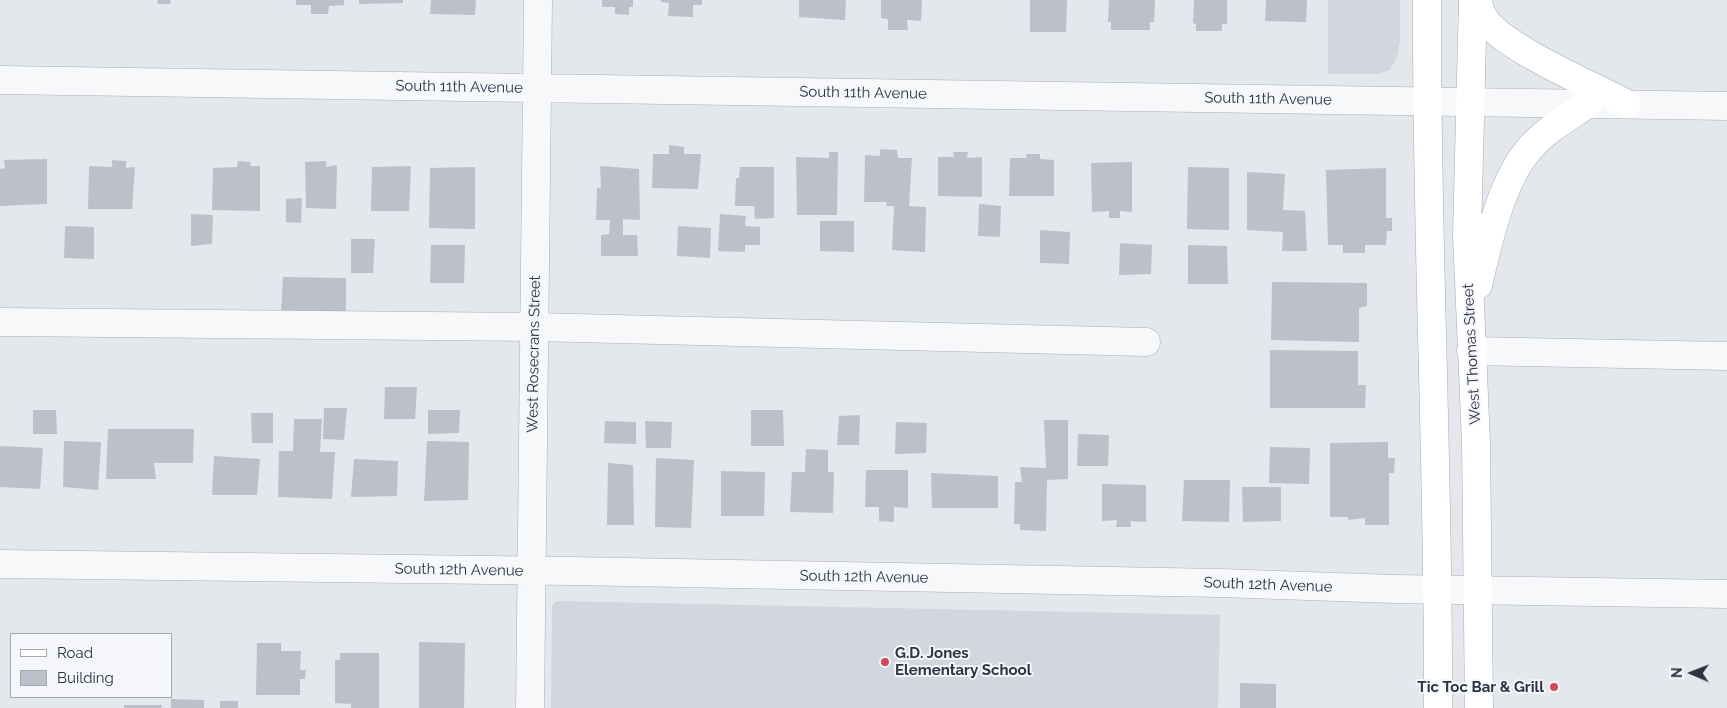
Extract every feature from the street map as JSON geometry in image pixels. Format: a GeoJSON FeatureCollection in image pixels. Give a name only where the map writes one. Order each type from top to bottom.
{"type":"FeatureCollection","features":[{"type":"Feature","properties":{"kind":"main road"},"geometry":{"type":"LineString","coordinates":[[1428,0],[1427,102],[1438,590],[1438,708]]}},
{"type":"Feature","properties":{"kind":"main road","name":"West Thomas Street"},"geometry":{"type":"LineString","coordinates":[[1473,0],[1467,235],[1476,442],[1479,708]]}},
{"type":"Feature","properties":{"kind":"main road"},"geometry":{"type":"LineString","coordinates":[[1477,0],[1484,19],[1506,39],[1525,52],[1627,104]]}},
{"type":"Feature","properties":{"kind":"main road"},"geometry":{"type":"LineString","coordinates":[[1470,318],[1492,232],[1512,176],[1530,148],[1553,128],[1589,104]]}},
{"type":"Feature","properties":{"kind":"street","name":"West Rosecrans Street"},"geometry":{"type":"LineString","coordinates":[[530,708],[538,0]]}},
{"type":"Feature","properties":{"kind":"street","name":"South 11th Avenue"},"geometry":{"type":"LineString","coordinates":[[0,80],[1727,106]]}},
{"type":"Feature","properties":{"kind":"street"},"geometry":{"type":"LineString","coordinates":[[0,322],[534,327],[1146,342]]}},
{"type":"Feature","properties":{"kind":"street"},"geometry":{"type":"LineString","coordinates":[[1471,351],[1727,356]]}},
{"type":"Feature","properties":{"kind":"street","name":"South 12th Avenue"},"geometry":{"type":"LineString","coordinates":[[0,564],[532,571],[1438,590],[1727,594]]}},
{"type":"Feature","properties":{"kind":"shaded area"},"geometry":{"type":"Polygon","coordinates":[[[1328,0],[1400,0],[1400,41],[1397,57],[1390,70],[1378,74],[1328,74],[1328,0]]]}},
{"type":"Feature","properties":{"kind":"shaded area","name":"G.D. Jones Elementary School"},"geometry":{"type":"Polygon","coordinates":[[[556,601],[1220,615],[1218,708],[551,708],[552,606],[556,601]]]}},
{"type":"Feature","properties":{"kind":"building"},"geometry":{"type":"Polygon","coordinates":[[[157,0],[171,0],[170,4],[158,4],[157,0]]]}},
{"type":"Feature","properties":{"kind":"building"},"geometry":{"type":"Polygon","coordinates":[[[296,0],[344,0],[344,5],[329,6],[328,14],[311,14],[311,5],[296,5],[296,0]]]}},
{"type":"Feature","properties":{"kind":"building"},"geometry":{"type":"Polygon","coordinates":[[[359,0],[403,0],[403,3],[359,4],[359,0]]]}},
{"type":"Feature","properties":{"kind":"building"},"geometry":{"type":"Polygon","coordinates":[[[431,0],[476,0],[475,15],[430,14],[431,0]]]}},
{"type":"Feature","properties":{"kind":"building"},"geometry":{"type":"Polygon","coordinates":[[[602,0],[633,0],[633,7],[629,7],[629,15],[615,14],[615,7],[602,7],[602,0]]]}},
{"type":"Feature","properties":{"kind":"building"},"geometry":{"type":"Polygon","coordinates":[[[661,0],[702,0],[702,5],[693,5],[693,17],[668,16],[669,3],[661,2],[661,0]]]}},
{"type":"Feature","properties":{"kind":"building"},"geometry":{"type":"Polygon","coordinates":[[[799,0],[846,0],[845,20],[799,17],[799,0]]]}},
{"type":"Feature","properties":{"kind":"building"},"geometry":{"type":"Polygon","coordinates":[[[881,0],[922,0],[921,21],[907,20],[908,30],[888,30],[888,19],[881,18],[881,0]]]}},
{"type":"Feature","properties":{"kind":"building"},"geometry":{"type":"Polygon","coordinates":[[[1030,0],[1067,0],[1066,32],[1030,32],[1030,0]]]}},
{"type":"Feature","properties":{"kind":"building"},"geometry":{"type":"Polygon","coordinates":[[[1109,0],[1155,0],[1154,22],[1150,22],[1150,30],[1111,30],[1111,22],[1108,22],[1109,0]]]}},
{"type":"Feature","properties":{"kind":"building"},"geometry":{"type":"Polygon","coordinates":[[[1194,0],[1227,0],[1227,24],[1222,24],[1222,31],[1196,31],[1196,24],[1193,23],[1194,0]]]}},
{"type":"Feature","properties":{"kind":"building"},"geometry":{"type":"Polygon","coordinates":[[[1266,0],[1307,0],[1306,22],[1265,21],[1266,0]]]}},
{"type":"Feature","properties":{"kind":"building"},"geometry":{"type":"Polygon","coordinates":[[[669,145],[684,147],[684,154],[701,154],[698,189],[652,188],[653,154],[669,154],[669,145]]]}},
{"type":"Feature","properties":{"kind":"building"},"geometry":{"type":"Polygon","coordinates":[[[880,149],[897,150],[898,158],[912,158],[909,206],[926,207],[925,252],[892,250],[894,206],[886,206],[887,202],[864,202],[865,155],[880,156],[880,149]]]}},
{"type":"Feature","properties":{"kind":"building"},"geometry":{"type":"Polygon","coordinates":[[[829,152],[838,152],[837,215],[797,215],[796,157],[829,158],[829,152]]]}},
{"type":"Feature","properties":{"kind":"building"},"geometry":{"type":"Polygon","coordinates":[[[953,152],[968,152],[967,158],[982,157],[982,197],[938,196],[938,157],[954,157],[953,152]]]}},
{"type":"Feature","properties":{"kind":"building"},"geometry":{"type":"Polygon","coordinates":[[[1026,154],[1040,154],[1040,159],[1054,160],[1054,196],[1009,196],[1010,158],[1027,158],[1026,154]]]}},
{"type":"Feature","properties":{"kind":"building"},"geometry":{"type":"Polygon","coordinates":[[[47,159],[47,204],[0,206],[0,169],[5,168],[4,160],[47,159]]]}},
{"type":"Feature","properties":{"kind":"building"},"geometry":{"type":"Polygon","coordinates":[[[112,160],[126,161],[126,168],[135,167],[132,209],[88,209],[89,166],[112,167],[112,160]]]}},
{"type":"Feature","properties":{"kind":"building"},"geometry":{"type":"Polygon","coordinates":[[[238,161],[251,162],[250,166],[260,166],[260,211],[212,210],[213,168],[237,167],[238,161]]]}},
{"type":"Feature","properties":{"kind":"building"},"geometry":{"type":"Polygon","coordinates":[[[326,161],[326,167],[337,165],[336,209],[306,208],[305,162],[326,161]]]}},
{"type":"Feature","properties":{"kind":"building"},"geometry":{"type":"Polygon","coordinates":[[[1132,162],[1132,212],[1120,211],[1120,218],[1109,218],[1109,211],[1092,212],[1091,163],[1132,162]]]}},
{"type":"Feature","properties":{"kind":"building"},"geometry":{"type":"Polygon","coordinates":[[[411,166],[409,211],[371,211],[372,167],[411,166]]]}},
{"type":"Feature","properties":{"kind":"building"},"geometry":{"type":"Polygon","coordinates":[[[600,166],[639,169],[640,220],[623,219],[623,235],[637,235],[638,256],[601,256],[601,235],[609,234],[610,220],[596,220],[597,188],[601,188],[600,166]]]}},
{"type":"Feature","properties":{"kind":"building"},"geometry":{"type":"Polygon","coordinates":[[[475,167],[475,229],[429,228],[430,168],[475,167]]]}},
{"type":"Feature","properties":{"kind":"building"},"geometry":{"type":"Polygon","coordinates":[[[740,167],[774,167],[774,218],[755,219],[754,206],[735,206],[736,178],[739,178],[740,167]]]}},
{"type":"Feature","properties":{"kind":"building"},"geometry":{"type":"Polygon","coordinates":[[[1188,167],[1229,168],[1229,230],[1187,229],[1188,167]]]}},
{"type":"Feature","properties":{"kind":"building"},"geometry":{"type":"Polygon","coordinates":[[[1386,168],[1386,218],[1392,218],[1392,231],[1387,231],[1386,245],[1365,245],[1365,253],[1343,253],[1343,245],[1328,245],[1326,170],[1386,168]]]}},
{"type":"Feature","properties":{"kind":"building"},"geometry":{"type":"Polygon","coordinates":[[[1247,172],[1285,174],[1283,210],[1305,211],[1307,251],[1282,251],[1283,232],[1247,230],[1247,172]]]}},
{"type":"Feature","properties":{"kind":"building"},"geometry":{"type":"Polygon","coordinates":[[[302,198],[301,223],[286,222],[286,199],[302,198]]]}},
{"type":"Feature","properties":{"kind":"building"},"geometry":{"type":"Polygon","coordinates":[[[979,204],[1001,206],[1000,237],[978,236],[979,204]]]}},
{"type":"Feature","properties":{"kind":"building"},"geometry":{"type":"Polygon","coordinates":[[[191,214],[213,215],[212,244],[191,246],[191,214]]]}},
{"type":"Feature","properties":{"kind":"building"},"geometry":{"type":"Polygon","coordinates":[[[720,214],[746,216],[745,226],[760,227],[760,245],[745,245],[745,252],[718,251],[720,214]]]}},
{"type":"Feature","properties":{"kind":"building"},"geometry":{"type":"Polygon","coordinates":[[[820,221],[854,221],[854,252],[820,251],[820,221]]]}},
{"type":"Feature","properties":{"kind":"building"},"geometry":{"type":"Polygon","coordinates":[[[65,226],[94,227],[94,259],[64,258],[65,226]]]}},
{"type":"Feature","properties":{"kind":"building"},"geometry":{"type":"Polygon","coordinates":[[[678,226],[711,228],[710,258],[677,256],[678,226]]]}},
{"type":"Feature","properties":{"kind":"building"},"geometry":{"type":"Polygon","coordinates":[[[1040,230],[1070,232],[1069,264],[1040,263],[1040,230]]]}},
{"type":"Feature","properties":{"kind":"building"},"geometry":{"type":"Polygon","coordinates":[[[351,239],[375,239],[373,273],[351,273],[351,239]]]}},
{"type":"Feature","properties":{"kind":"building"},"geometry":{"type":"Polygon","coordinates":[[[1120,243],[1152,245],[1151,274],[1119,275],[1120,243]]]}},
{"type":"Feature","properties":{"kind":"building"},"geometry":{"type":"Polygon","coordinates":[[[431,245],[465,245],[464,283],[430,283],[431,245]]]}},
{"type":"Feature","properties":{"kind":"building"},"geometry":{"type":"Polygon","coordinates":[[[1188,245],[1227,246],[1228,284],[1188,284],[1188,245]]]}},
{"type":"Feature","properties":{"kind":"building"},"geometry":{"type":"Polygon","coordinates":[[[283,277],[346,278],[346,315],[281,313],[283,277]]]}},
{"type":"Feature","properties":{"kind":"building"},"geometry":{"type":"Polygon","coordinates":[[[1272,282],[1367,283],[1367,306],[1359,308],[1359,342],[1271,340],[1272,282]]]}},
{"type":"Feature","properties":{"kind":"building"},"geometry":{"type":"Polygon","coordinates":[[[1270,350],[1358,351],[1358,385],[1366,385],[1365,408],[1270,408],[1270,350]]]}},
{"type":"Feature","properties":{"kind":"building"},"geometry":{"type":"Polygon","coordinates":[[[385,387],[417,387],[415,419],[384,419],[385,387]]]}},
{"type":"Feature","properties":{"kind":"building"},"geometry":{"type":"Polygon","coordinates":[[[324,408],[347,408],[344,440],[323,439],[324,408]]]}},
{"type":"Feature","properties":{"kind":"building"},"geometry":{"type":"Polygon","coordinates":[[[33,410],[56,410],[57,434],[33,434],[33,410]]]}},
{"type":"Feature","properties":{"kind":"building"},"geometry":{"type":"Polygon","coordinates":[[[428,410],[460,410],[459,433],[428,434],[428,410]]]}},
{"type":"Feature","properties":{"kind":"building"},"geometry":{"type":"Polygon","coordinates":[[[751,410],[783,410],[784,446],[751,446],[751,410]]]}},
{"type":"Feature","properties":{"kind":"building"},"geometry":{"type":"Polygon","coordinates":[[[251,413],[273,413],[273,443],[252,443],[251,413]]]}},
{"type":"Feature","properties":{"kind":"building"},"geometry":{"type":"Polygon","coordinates":[[[860,415],[859,445],[837,445],[839,416],[860,415]]]}},
{"type":"Feature","properties":{"kind":"building"},"geometry":{"type":"Polygon","coordinates":[[[294,419],[322,419],[320,452],[335,452],[332,499],[278,497],[279,451],[293,451],[294,419]]]}},
{"type":"Feature","properties":{"kind":"building"},"geometry":{"type":"Polygon","coordinates":[[[1044,420],[1068,420],[1068,479],[1047,480],[1046,531],[1020,530],[1020,524],[1014,524],[1015,482],[1022,482],[1020,467],[1046,468],[1044,420]]]}},
{"type":"Feature","properties":{"kind":"building"},"geometry":{"type":"Polygon","coordinates":[[[605,421],[636,422],[636,444],[604,443],[605,421]]]}},
{"type":"Feature","properties":{"kind":"building"},"geometry":{"type":"Polygon","coordinates":[[[645,421],[672,422],[671,448],[646,448],[645,421]]]}},
{"type":"Feature","properties":{"kind":"building"},"geometry":{"type":"Polygon","coordinates":[[[896,422],[927,423],[926,453],[895,454],[896,422]]]}},
{"type":"Feature","properties":{"kind":"building"},"geometry":{"type":"Polygon","coordinates":[[[108,429],[194,429],[193,463],[154,463],[156,479],[106,479],[108,429]]]}},
{"type":"Feature","properties":{"kind":"building"},"geometry":{"type":"Polygon","coordinates":[[[1078,434],[1109,435],[1108,466],[1077,466],[1078,434]]]}},
{"type":"Feature","properties":{"kind":"building"},"geometry":{"type":"Polygon","coordinates":[[[64,441],[101,442],[98,490],[63,487],[64,441]]]}},
{"type":"Feature","properties":{"kind":"building"},"geometry":{"type":"Polygon","coordinates":[[[427,441],[469,442],[468,500],[424,501],[427,441]]]}},
{"type":"Feature","properties":{"kind":"building"},"geometry":{"type":"Polygon","coordinates":[[[1388,442],[1388,458],[1395,458],[1394,473],[1389,473],[1389,525],[1365,525],[1365,518],[1348,520],[1348,517],[1330,517],[1330,443],[1388,442]]]}},
{"type":"Feature","properties":{"kind":"building"},"geometry":{"type":"Polygon","coordinates":[[[0,446],[43,448],[40,489],[0,487],[0,446]]]}},
{"type":"Feature","properties":{"kind":"building"},"geometry":{"type":"Polygon","coordinates":[[[1270,447],[1310,448],[1309,484],[1269,483],[1270,447]]]}},
{"type":"Feature","properties":{"kind":"building"},"geometry":{"type":"Polygon","coordinates":[[[806,449],[828,450],[828,472],[834,472],[833,513],[790,512],[792,472],[805,472],[806,449]]]}},
{"type":"Feature","properties":{"kind":"building"},"geometry":{"type":"Polygon","coordinates":[[[214,456],[260,459],[257,495],[212,495],[214,456]]]}},
{"type":"Feature","properties":{"kind":"building"},"geometry":{"type":"Polygon","coordinates":[[[656,458],[694,460],[691,528],[655,527],[656,458]]]}},
{"type":"Feature","properties":{"kind":"building"},"geometry":{"type":"Polygon","coordinates":[[[354,459],[398,461],[397,496],[351,497],[354,459]]]}},
{"type":"Feature","properties":{"kind":"building"},"geometry":{"type":"Polygon","coordinates":[[[608,463],[633,465],[634,525],[607,525],[608,463]]]}},
{"type":"Feature","properties":{"kind":"building"},"geometry":{"type":"Polygon","coordinates":[[[866,470],[908,470],[908,508],[894,507],[894,522],[879,521],[879,507],[865,507],[866,470]]]}},
{"type":"Feature","properties":{"kind":"building"},"geometry":{"type":"Polygon","coordinates":[[[721,471],[765,472],[764,516],[721,516],[721,471]]]}},
{"type":"Feature","properties":{"kind":"building"},"geometry":{"type":"Polygon","coordinates":[[[931,473],[998,476],[998,508],[932,508],[931,473]]]}},
{"type":"Feature","properties":{"kind":"building"},"geometry":{"type":"Polygon","coordinates":[[[1184,480],[1230,480],[1229,522],[1182,521],[1184,480]]]}},
{"type":"Feature","properties":{"kind":"building"},"geometry":{"type":"Polygon","coordinates":[[[1102,484],[1146,485],[1146,522],[1130,521],[1131,527],[1116,527],[1117,520],[1102,521],[1102,484]]]}},
{"type":"Feature","properties":{"kind":"building"},"geometry":{"type":"Polygon","coordinates":[[[1242,487],[1281,487],[1281,521],[1243,522],[1242,487]]]}},
{"type":"Feature","properties":{"kind":"building"},"geometry":{"type":"Polygon","coordinates":[[[419,642],[465,643],[464,708],[419,708],[419,642]]]}},
{"type":"Feature","properties":{"kind":"building"},"geometry":{"type":"Polygon","coordinates":[[[257,643],[281,643],[281,651],[301,651],[300,670],[306,670],[305,679],[300,679],[300,695],[256,695],[257,643]]]}},
{"type":"Feature","properties":{"kind":"building"},"geometry":{"type":"Polygon","coordinates":[[[340,653],[379,653],[379,708],[351,708],[351,704],[335,703],[335,660],[340,660],[340,653]]]}},
{"type":"Feature","properties":{"kind":"building"},"geometry":{"type":"Polygon","coordinates":[[[1240,683],[1276,684],[1276,708],[1240,708],[1240,683]]]}},
{"type":"Feature","properties":{"kind":"building"},"geometry":{"type":"Polygon","coordinates":[[[171,699],[204,700],[204,708],[171,708],[171,699]]]}},
{"type":"Feature","properties":{"kind":"building"},"geometry":{"type":"Polygon","coordinates":[[[220,701],[238,701],[238,708],[220,708],[220,701]]]}},
{"type":"Feature","properties":{"kind":"building"},"geometry":{"type":"Polygon","coordinates":[[[124,705],[162,705],[161,708],[124,708],[124,705]]]}},
{"type":"Feature","properties":{"kind":"place","name":"G.D. Jones Elementary School"},"geometry":{"type":"Point","coordinates":[885,662]}},
{"type":"Feature","properties":{"kind":"place","name":"Tic Toc Bar & Grill"},"geometry":{"type":"Point","coordinates":[1554,687]}}]}
